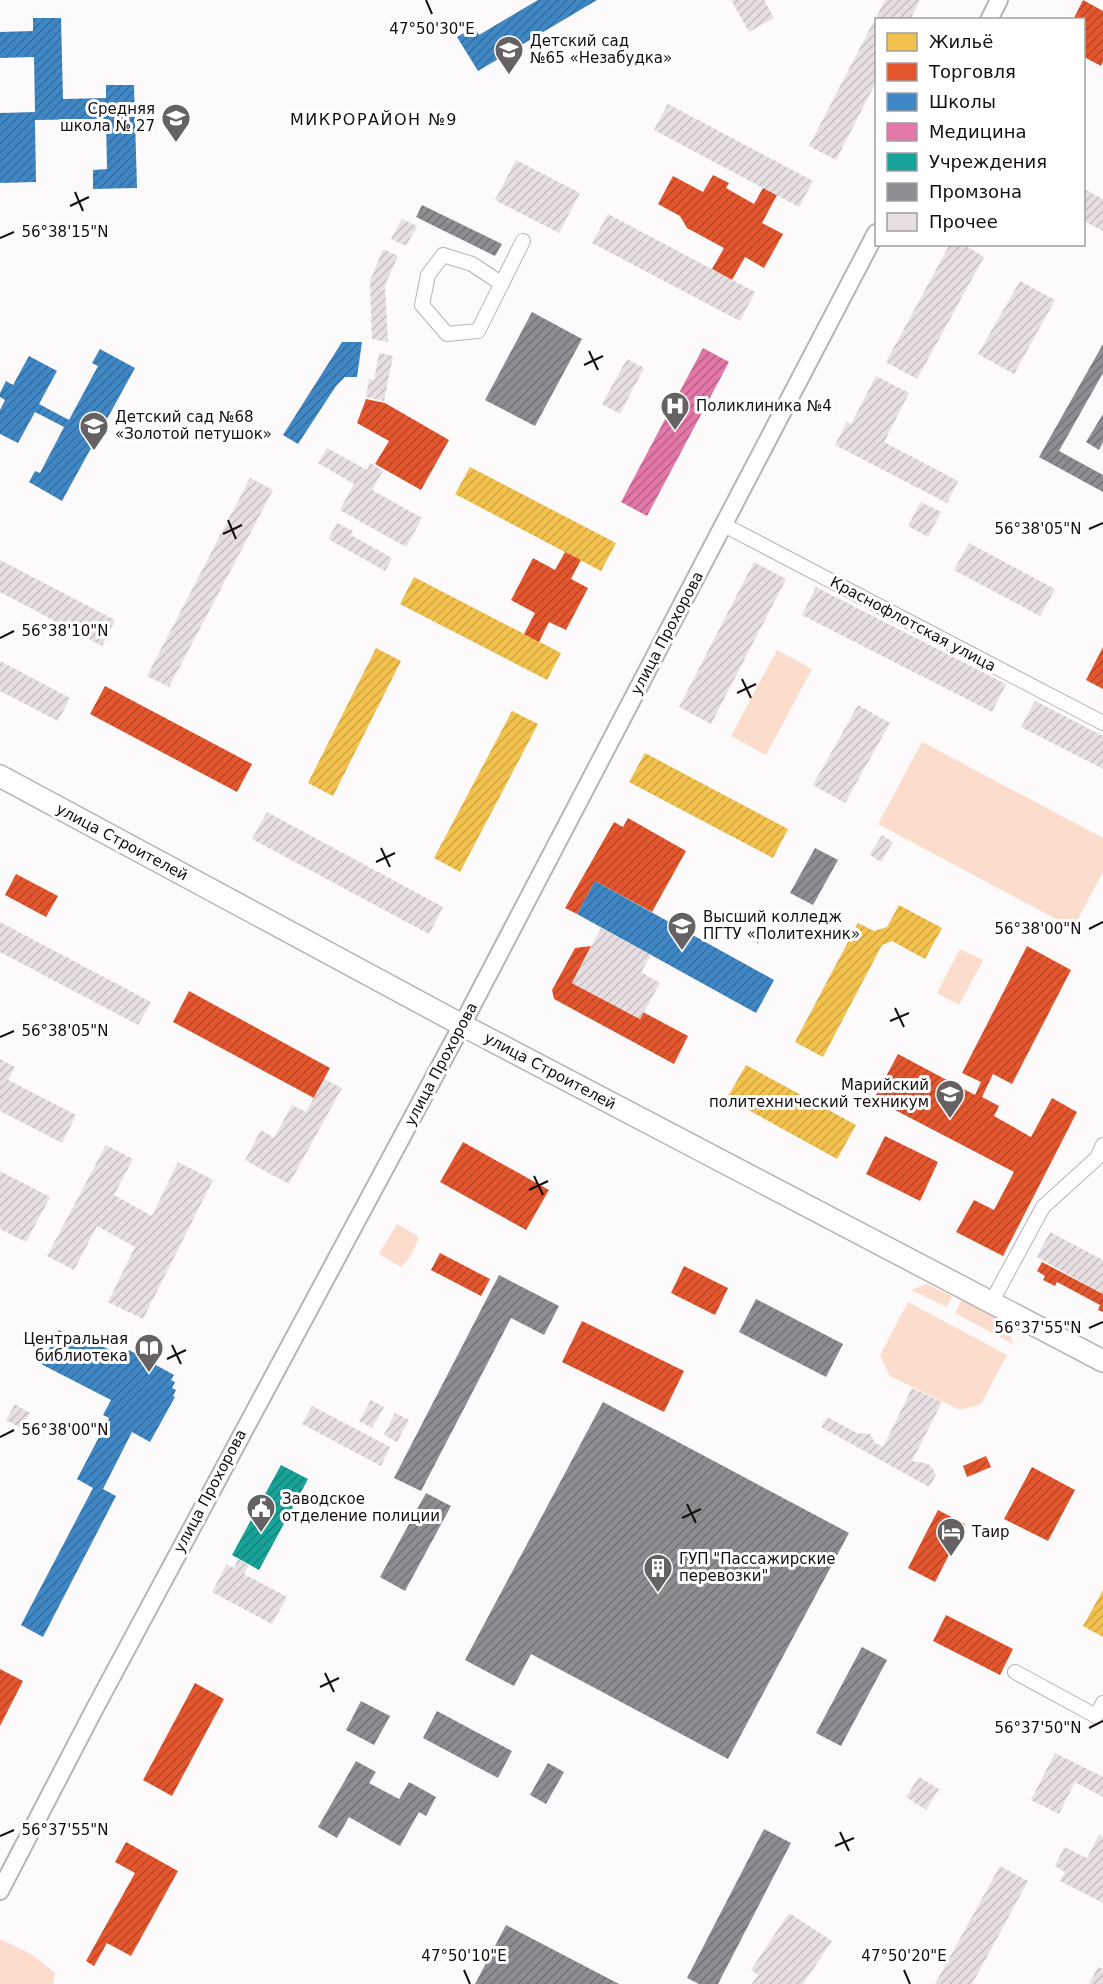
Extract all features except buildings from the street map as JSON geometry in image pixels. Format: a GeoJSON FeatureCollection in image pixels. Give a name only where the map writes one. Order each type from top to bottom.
{"type":"FeatureCollection","features":[{"type":"Feature","properties":{"kind":"main road","name":"улица Строителей"},"geometry":{"type":"LineString","coordinates":[[0,776],[462,1025],[1103,1361]]}},
{"type":"Feature","properties":{"kind":"street"},"geometry":{"type":"LineString","coordinates":[[989,18],[999,0]]}},
{"type":"Feature","properties":{"kind":"street","name":"улица Прохорова"},"geometry":{"type":"LineString","coordinates":[[0,1891],[110,1679],[462,1025],[875,235]]}},
{"type":"Feature","properties":{"kind":"street"},"geometry":{"type":"LineString","coordinates":[[502,284],[472,264],[443,255],[428,275],[422,305],[447,334],[478,332],[524,241]]}},
{"type":"Feature","properties":{"kind":"street","name":"Краснофлотская улица"},"geometry":{"type":"LineString","coordinates":[[724,525],[1103,723]]}},
{"type":"Feature","properties":{"kind":"street"},"geometry":{"type":"LineString","coordinates":[[992,1303],[1043,1206],[1097,1158],[1103,1145]]}},
{"type":"Feature","properties":{"kind":"street"},"geometry":{"type":"LineString","coordinates":[[1015,1672],[1096,1716],[1103,1703]]}},
{"type":"Feature","properties":{"kind":"shaded area"},"geometry":{"type":"Polygon","coordinates":[[[777,650],[812,669],[766,755],[731,736],[777,650]]]}},
{"type":"Feature","properties":{"kind":"shaded area"},"geometry":{"type":"Polygon","coordinates":[[[922,742],[1103,838],[1103,872],[1073,928],[878,824],[922,742]]]}},
{"type":"Feature","properties":{"kind":"shaded area"},"geometry":{"type":"Polygon","coordinates":[[[960,949],[983,960],[959,1005],[937,993],[960,949]]]}},
{"type":"Feature","properties":{"kind":"shaded area"},"geometry":{"type":"Polygon","coordinates":[[[397,1224],[418,1236],[412,1253],[401,1267],[379,1254],[397,1224]]]}},
{"type":"Feature","properties":{"kind":"shaded area"},"geometry":{"type":"Polygon","coordinates":[[[926,1284],[952,1296],[947,1307],[911,1290],[926,1284]]]}},
{"type":"Feature","properties":{"kind":"shaded area"},"geometry":{"type":"Polygon","coordinates":[[[962,1299],[1007,1324],[1013,1344],[955,1313],[962,1299]]]}},
{"type":"Feature","properties":{"kind":"shaded area"},"geometry":{"type":"Polygon","coordinates":[[[908,1302],[1007,1355],[981,1404],[960,1410],[890,1376],[880,1355],[908,1302]]]}},
{"type":"Feature","properties":{"kind":"shaded area"},"geometry":{"type":"Polygon","coordinates":[[[0,1939],[31,1954],[55,1973],[53,1984],[0,1984],[0,1939]]]}},
{"type":"Feature","properties":{"kind":"place","name":"Детский сад №65 «Незабудка»"},"geometry":{"type":"Point","coordinates":[509,76]}},
{"type":"Feature","properties":{"kind":"place","name":"Средняя школа № 27"},"geometry":{"type":"Point","coordinates":[176,144]}},
{"type":"Feature","properties":{"kind":"place","name":"Поликлиника №4"},"geometry":{"type":"Point","coordinates":[675,432]}},
{"type":"Feature","properties":{"kind":"place","name":"Детский сад №68 «Золотой петушок»"},"geometry":{"type":"Point","coordinates":[94,452]}},
{"type":"Feature","properties":{"kind":"place","name":"Высший колледж ПГТУ «Политехник»"},"geometry":{"type":"Point","coordinates":[682,952]}},
{"type":"Feature","properties":{"kind":"place","name":"Марийский политехнический техникум"},"geometry":{"type":"Point","coordinates":[950,1120]}},
{"type":"Feature","properties":{"kind":"place","name":"Центральная библиотека"},"geometry":{"type":"Point","coordinates":[149,1374]}},
{"type":"Feature","properties":{"kind":"place","name":"Заводское отделение полиции"},"geometry":{"type":"Point","coordinates":[261,1534]}},
{"type":"Feature","properties":{"kind":"place","name":"Таир"},"geometry":{"type":"Point","coordinates":[951,1558]}},
{"type":"Feature","properties":{"kind":"place","name":"ГУП \"Пассажирские перевозки\""},"geometry":{"type":"Point","coordinates":[658,1594]}},
{"type":"Feature","properties":{"kind":"district","name":"МИКРОРАЙОН №9"},"geometry":{"type":"Point","coordinates":[374,119]}}]}
